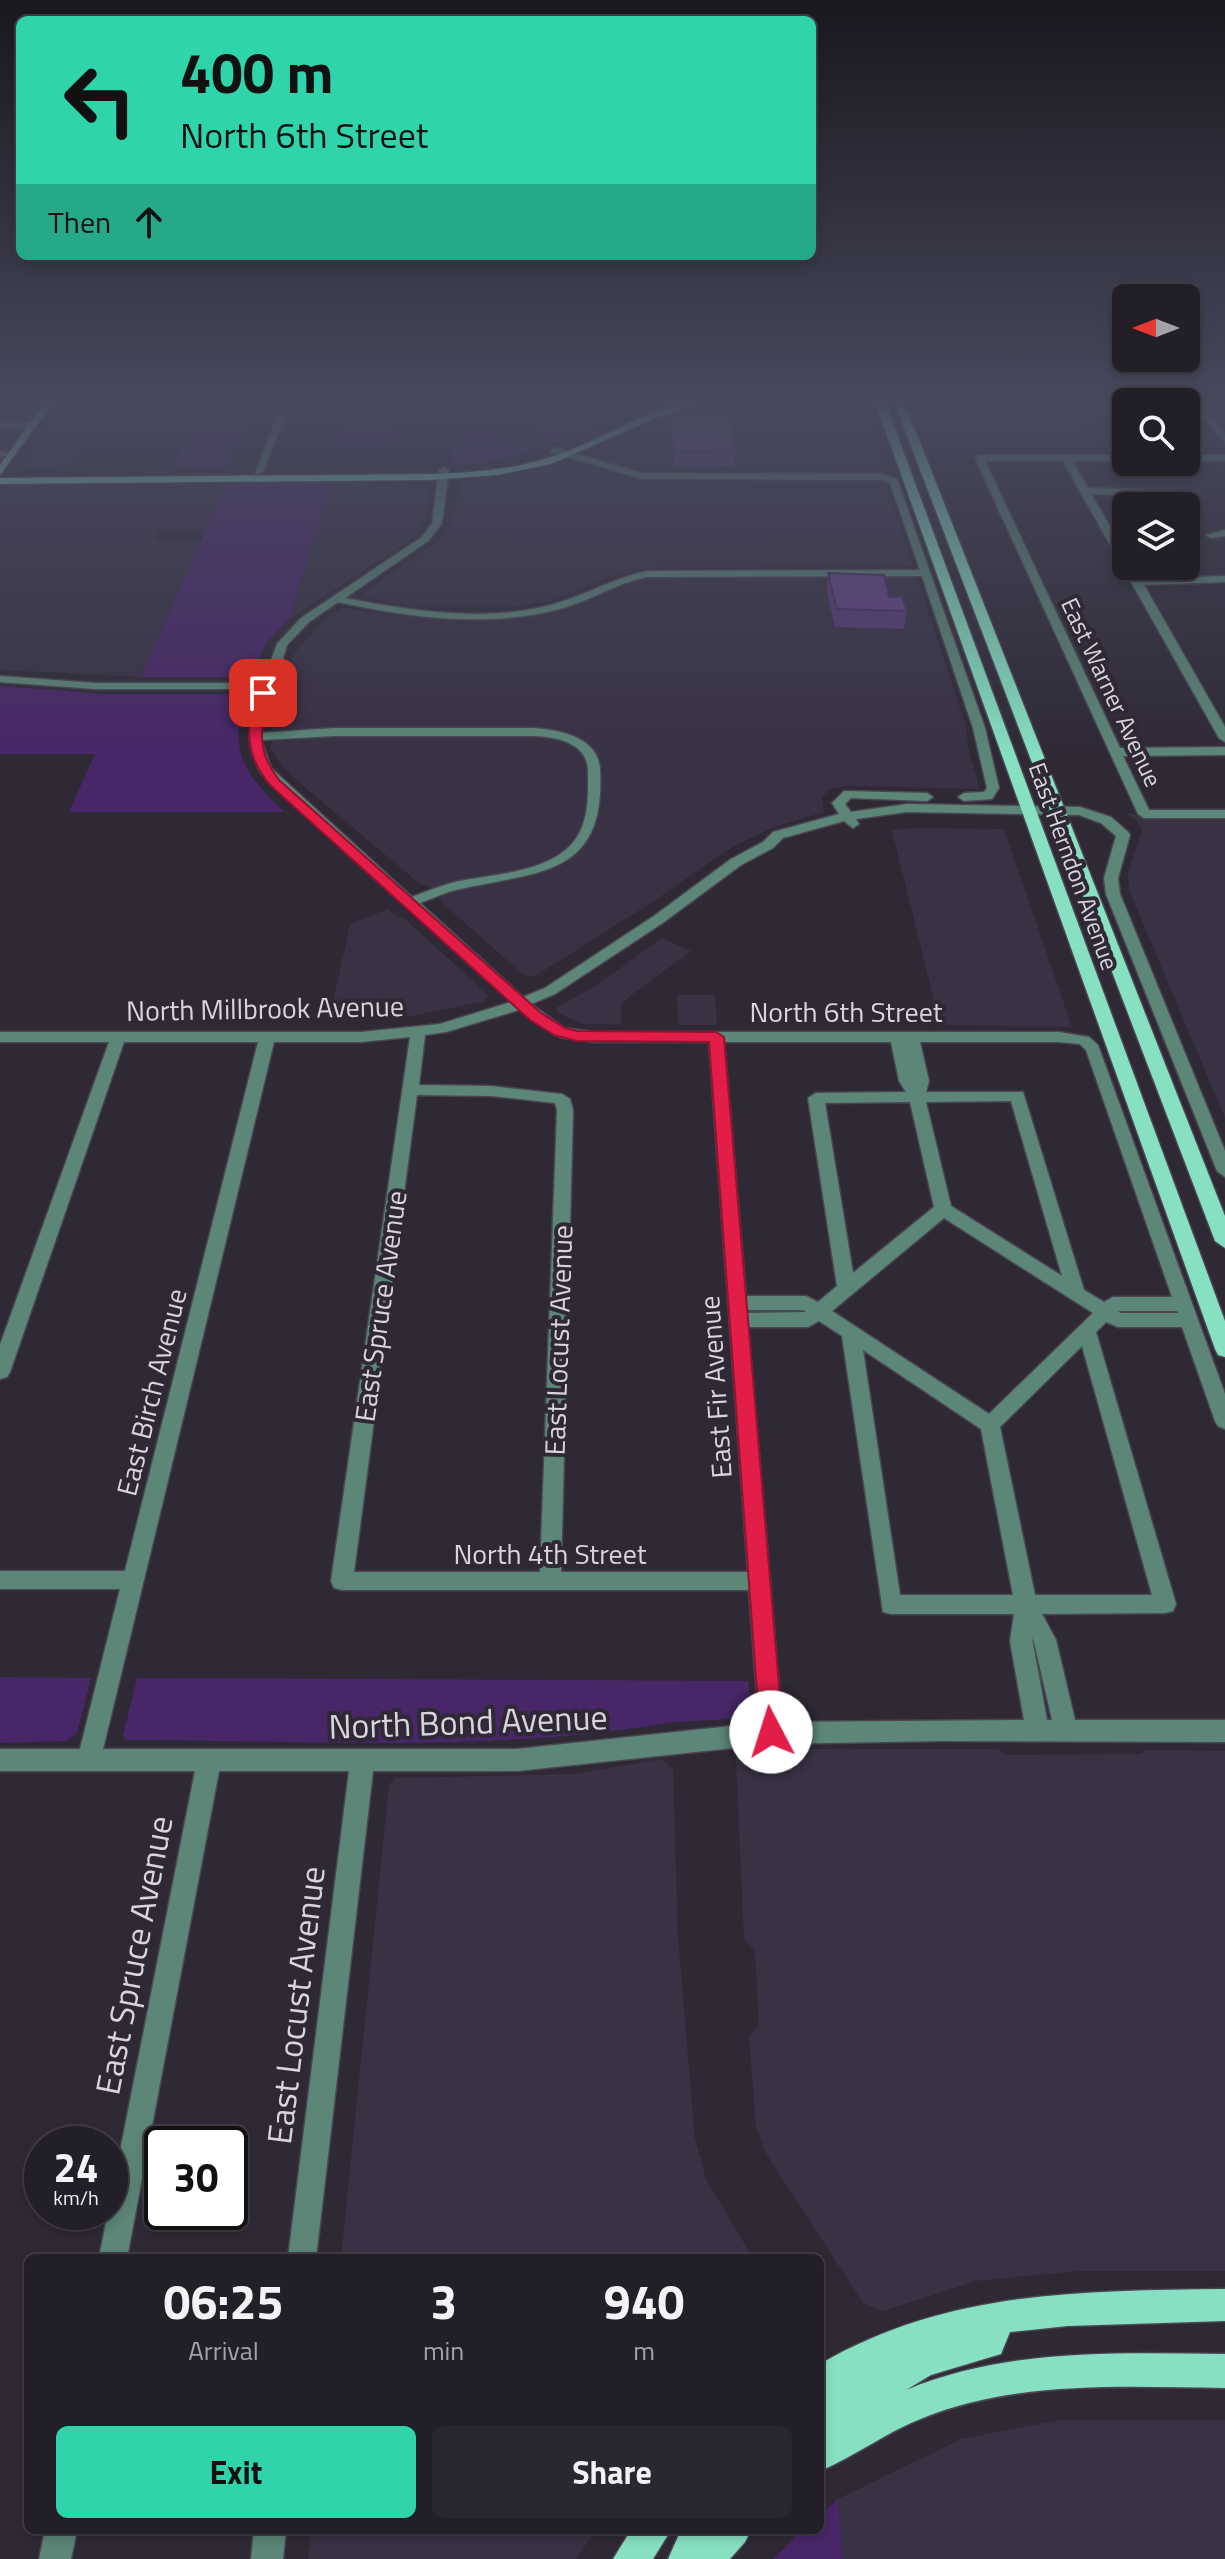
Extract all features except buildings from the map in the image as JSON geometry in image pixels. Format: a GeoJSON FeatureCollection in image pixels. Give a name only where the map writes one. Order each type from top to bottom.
{"type":"FeatureCollection","features":[{"type":"Feature","properties":{"kind":"main road","name":"East Herndon Avenue"},"geometry":{"type":"LineString","coordinates":[[922,518],[1225,1349]]}},
{"type":"Feature","properties":{"kind":"main road","name":"East Herndon Avenue"},"geometry":{"type":"LineString","coordinates":[[944,518],[1225,1241]]}},
{"type":"Feature","properties":{"kind":"main road"},"geometry":{"type":"LineString","coordinates":[[824,2381],[873,2353],[961,2324],[1001,2315],[1067,2308],[1225,2305]]}},
{"type":"Feature","properties":{"kind":"main road"},"geometry":{"type":"LineString","coordinates":[[880,2418],[877,2401],[891,2379],[944,2355],[989,2342],[1001,2315]]}},
{"type":"Feature","properties":{"kind":"main road"},"geometry":{"type":"LineString","coordinates":[[824,2415],[851,2395],[873,2353]]}},
{"type":"Feature","properties":{"kind":"main road"},"geometry":{"type":"LineString","coordinates":[[824,2452],[880,2418],[942,2392],[1006,2377],[1081,2370],[1225,2371]]}},
{"type":"Feature","properties":{"kind":"main road"},"geometry":{"type":"LineString","coordinates":[[631,2559],[650,2534]]}},
{"type":"Feature","properties":{"kind":"main road"},"geometry":{"type":"LineString","coordinates":[[686,2559],[697,2534]]}},
{"type":"Feature","properties":{"kind":"main road"},"geometry":{"type":"LineString","coordinates":[[706,2559],[729,2534]]}},
{"type":"Feature","properties":{"kind":"street"},"geometry":{"type":"LineString","coordinates":[[437,518],[432,531],[418,545],[305,620],[289,636],[275,659],[254,737],[258,756],[275,782],[522,1004]]}},
{"type":"Feature","properties":{"kind":"street"},"geometry":{"type":"LineString","coordinates":[[851,821],[838,803],[848,794],[981,797],[993,792],[979,728],[907,518]]}},
{"type":"Feature","properties":{"kind":"street","name":"East Warner Avenue"},"geometry":{"type":"LineString","coordinates":[[1007,518],[1144,814],[1225,814]]}},
{"type":"Feature","properties":{"kind":"street"},"geometry":{"type":"LineString","coordinates":[[1101,518],[1112,538]]}},
{"type":"Feature","properties":{"kind":"street"},"geometry":{"type":"LineString","coordinates":[[1211,535],[1225,533]]}},
{"type":"Feature","properties":{"kind":"street"},"geometry":{"type":"LineString","coordinates":[[337,599],[416,613],[515,613],[560,606],[610,583],[647,574],[925,573]]}},
{"type":"Feature","properties":{"kind":"street"},"geometry":{"type":"LineString","coordinates":[[1225,579],[1138,582],[1225,738]]}},
{"type":"Feature","properties":{"kind":"street"},"geometry":{"type":"LineString","coordinates":[[0,679],[107,686],[266,686]]}},
{"type":"Feature","properties":{"kind":"street"},"geometry":{"type":"LineString","coordinates":[[254,737],[334,732],[534,732],[561,736],[585,748],[594,765],[593,815],[587,833],[577,848],[533,871],[445,889],[410,902]]}},
{"type":"Feature","properties":{"kind":"street"},"geometry":{"type":"LineString","coordinates":[[1116,752],[1225,751]]}},
{"type":"Feature","properties":{"kind":"street","name":"North Millbrook Avenue"},"geometry":{"type":"LineString","coordinates":[[0,1037],[361,1037],[418,1032],[475,1020],[522,1004],[575,977],[736,862],[768,845],[788,844],[851,821],[1030,814],[1059,816],[1112,825],[1124,839],[1111,878],[1113,894],[1225,1171]]}},
{"type":"Feature","properties":{"kind":"street","name":"North 6th Street"},"geometry":{"type":"LineString","coordinates":[[522,1004],[549,1027],[577,1036],[1059,1037],[1084,1040],[1093,1048],[1188,1312]]}},
{"type":"Feature","properties":{"kind":"street","name":"East Spruce Avenue"},"geometry":{"type":"LineString","coordinates":[[342,1581],[418,1032]]}},
{"type":"Feature","properties":{"kind":"street"},"geometry":{"type":"LineString","coordinates":[[0,1372],[118,1037]]}},
{"type":"Feature","properties":{"kind":"street","name":"East Fir Avenue"},"geometry":{"type":"LineString","coordinates":[[716,1037],[771,1732]]}},
{"type":"Feature","properties":{"kind":"street","name":"East Birch Avenue"},"geometry":{"type":"LineString","coordinates":[[89,1760],[267,1038]]}},
{"type":"Feature","properties":{"kind":"street"},"geometry":{"type":"LineString","coordinates":[[905,1038],[907,1081],[917,1097],[943,1209],[1118,1320],[1188,1312],[1225,1421]]}},
{"type":"Feature","properties":{"kind":"street","name":"East Locust Avenue"},"geometry":{"type":"LineString","coordinates":[[410,1090],[491,1091],[562,1099],[565,1110],[550,1581]]}},
{"type":"Feature","properties":{"kind":"street"},"geometry":{"type":"LineString","coordinates":[[846,1287],[816,1098],[1017,1096],[1075,1290]]}},
{"type":"Feature","properties":{"kind":"street"},"geometry":{"type":"LineString","coordinates":[[738,1312],[808,1320],[943,1209]]}},
{"type":"Feature","properties":{"kind":"street"},"geometry":{"type":"LineString","coordinates":[[819,1312],[990,1425],[1026,1605],[1045,1640],[1066,1732]]}},
{"type":"Feature","properties":{"kind":"street"},"geometry":{"type":"LineString","coordinates":[[990,1425],[1103,1312]]}},
{"type":"Feature","properties":{"kind":"street"},"geometry":{"type":"LineString","coordinates":[[851,1332],[891,1605],[1165,1604],[1086,1328]]}},
{"type":"Feature","properties":{"kind":"street"},"geometry":{"type":"LineString","coordinates":[[0,1580],[134,1580]]}},
{"type":"Feature","properties":{"kind":"street","name":"North 4th Street"},"geometry":{"type":"LineString","coordinates":[[342,1581],[759,1581]]}},
{"type":"Feature","properties":{"kind":"street"},"geometry":{"type":"LineString","coordinates":[[1026,1605],[1021,1641],[1038,1732]]}},
{"type":"Feature","properties":{"kind":"street","name":"North Bond Avenue"},"geometry":{"type":"LineString","coordinates":[[0,1760],[546,1759],[677,1739],[771,1732],[1225,1731]]}},
{"type":"Feature","properties":{"kind":"street","name":"East Spruce Avenue"},"geometry":{"type":"LineString","coordinates":[[114,2254],[209,1761]]}},
{"type":"Feature","properties":{"kind":"street","name":"East Locust Avenue"},"geometry":{"type":"LineString","coordinates":[[302,2254],[362,1761]]}},
{"type":"Feature","properties":{"kind":"street"},"geometry":{"type":"LineString","coordinates":[[55,2559],[60,2534]]}},
{"type":"Feature","properties":{"kind":"street"},"geometry":{"type":"LineString","coordinates":[[267,2559],[270,2534]]}},
{"type":"Feature","properties":{"kind":"shaded area"},"geometry":{"type":"Polygon","coordinates":[[[0,518],[212,518],[207,529],[160,529],[155,540],[202,541],[141,677],[0,670],[0,518]]]}},
{"type":"Feature","properties":{"kind":"shaded area"},"geometry":{"type":"Polygon","coordinates":[[[211,518],[321,518],[289,619],[266,643],[253,674],[246,677],[141,677],[211,518]]]}},
{"type":"Feature","properties":{"kind":"shaded area"},"geometry":{"type":"Polygon","coordinates":[[[321,518],[426,518],[408,542],[289,619],[321,518]]]}},
{"type":"Feature","properties":{"kind":"shaded area"},"geometry":{"type":"Polygon","coordinates":[[[453,518],[896,518],[912,566],[652,568],[607,578],[552,601],[510,607],[415,607],[362,597],[443,537],[453,518]]]}},
{"type":"Feature","properties":{"kind":"shaded area"},"geometry":{"type":"Polygon","coordinates":[[[655,577],[917,579],[966,727],[969,752],[980,789],[848,786],[830,789],[822,797],[824,812],[772,828],[732,847],[651,903],[535,976],[524,975],[441,902],[441,896],[427,885],[420,884],[295,779],[270,747],[275,731],[270,728],[293,655],[321,623],[341,608],[410,617],[512,617],[567,609],[624,584],[655,577]]]}},
{"type":"Feature","properties":{"kind":"shaded area"},"geometry":{"type":"Polygon","coordinates":[[[0,686],[105,694],[240,694],[246,697],[239,734],[244,762],[260,787],[285,812],[69,812],[95,754],[0,754],[0,686]]]}},
{"type":"Feature","properties":{"kind":"shaded area"},"geometry":{"type":"Polygon","coordinates":[[[1124,812],[1162,820],[1225,820],[1225,1118],[1129,890],[1128,873],[1142,830],[1135,819],[1124,812]]]}},
{"type":"Feature","properties":{"kind":"shaded area"},"geometry":{"type":"Polygon","coordinates":[[[1004,829],[1072,1027],[940,1025],[892,830],[1004,829]]]}},
{"type":"Feature","properties":{"kind":"shaded area"},"geometry":{"type":"Polygon","coordinates":[[[388,909],[397,917],[404,918],[488,995],[485,1001],[402,1018],[329,1021],[350,924],[388,909]]]}},
{"type":"Feature","properties":{"kind":"shaded area"},"geometry":{"type":"Polygon","coordinates":[[[662,938],[691,951],[621,1003],[621,1025],[583,1024],[556,1012],[557,1007],[594,987],[662,938]]]}},
{"type":"Feature","properties":{"kind":"shaded area"},"geometry":{"type":"Polygon","coordinates":[[[677,995],[715,995],[717,1025],[678,1025],[677,995]]]}},
{"type":"Feature","properties":{"kind":"shaded area"},"geometry":{"type":"Polygon","coordinates":[[[0,1677],[91,1678],[77,1733],[66,1741],[0,1743],[0,1677]]]}},
{"type":"Feature","properties":{"kind":"shaded area"},"geometry":{"type":"Polygon","coordinates":[[[137,1678],[748,1681],[751,1706],[747,1714],[729,1719],[466,1742],[126,1740],[123,1736],[137,1678]]]}},
{"type":"Feature","properties":{"kind":"shaded area"},"geometry":{"type":"Polygon","coordinates":[[[751,1749],[997,1749],[1007,1755],[1140,1754],[1146,1750],[1225,1751],[1225,2271],[1078,2271],[976,2281],[883,2311],[863,2303],[765,2152],[756,2127],[749,2036],[759,2026],[755,1951],[744,1939],[736,1758],[751,1749]]]}},
{"type":"Feature","properties":{"kind":"shaded area"},"geometry":{"type":"Polygon","coordinates":[[[661,1759],[673,1769],[678,1936],[695,2139],[706,2179],[751,2254],[341,2254],[389,1784],[396,1778],[574,1774],[661,1759]]]}},
{"type":"Feature","properties":{"kind":"shaded area"},"geometry":{"type":"Polygon","coordinates":[[[1060,2420],[1225,2420],[1225,2559],[843,2559],[838,2499],[961,2439],[1060,2420]]]}},
{"type":"Feature","properties":{"kind":"shaded area"},"geometry":{"type":"Polygon","coordinates":[[[838,2499],[843,2559],[774,2559],[797,2534],[824,2534],[824,2511],[838,2499]]]}},
{"type":"Feature","properties":{"kind":"shaded area"},"geometry":{"type":"Polygon","coordinates":[[[311,2534],[593,2534],[576,2559],[308,2559],[311,2534]]]}},
{"type":"Feature","properties":{"kind":"route"},"geometry":{"type":"LineString","coordinates":[[263,693],[254,728],[255,745],[265,770],[275,782],[549,1027],[577,1036],[716,1037],[771,1732]]}}]}
